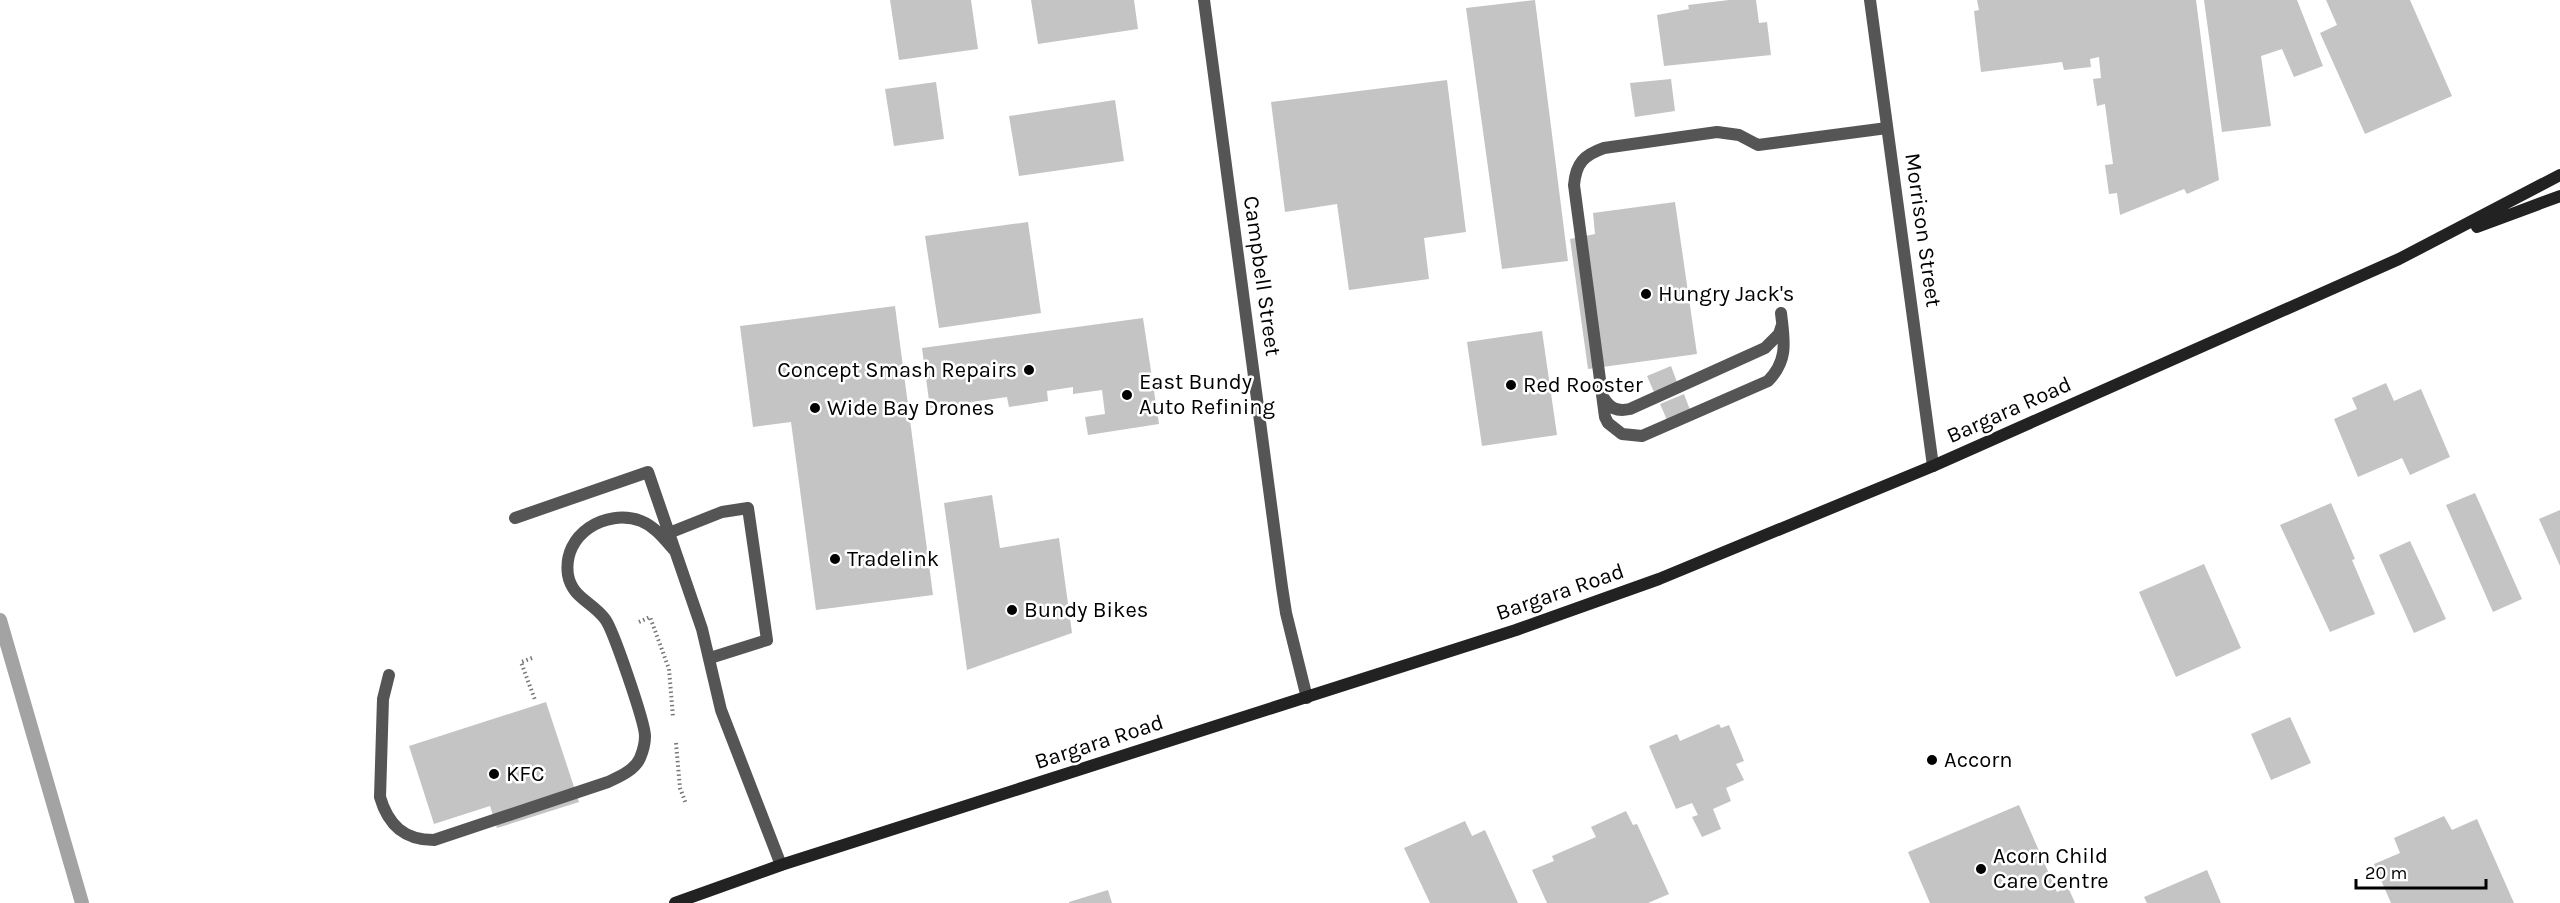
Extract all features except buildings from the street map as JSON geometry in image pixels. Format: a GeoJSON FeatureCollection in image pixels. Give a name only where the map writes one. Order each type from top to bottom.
{"type":"FeatureCollection","features":[{"type":"Feature","properties":{"kind":"main road","name":"Bargara Road"},"geometry":{"type":"LineString","coordinates":[[2431,244],[2560,175]]}},
{"type":"Feature","properties":{"kind":"main road","name":"Bargara Road"},"geometry":{"type":"LineString","coordinates":[[675,903],[781,865],[1516,630],[1648,583],[1933,466],[2431,244],[2560,196]]}},
{"type":"Feature","properties":{"kind":"street","name":"Campbell Street"},"geometry":{"type":"LineString","coordinates":[[1204,0],[1283,596],[1307,698]]}},
{"type":"Feature","properties":{"kind":"street","name":"Morrison Street"},"geometry":{"type":"LineString","coordinates":[[1870,0],[1933,466]]}},
{"type":"Feature","properties":{"kind":"street"},"geometry":{"type":"LineString","coordinates":[[1603,397],[1613,409],[1630,410],[1765,348],[1779,334],[1781,319],[1785,347],[1783,360],[1777,372],[1768,381],[1652,433],[1631,436],[1614,429],[1605,417],[1574,185],[1575,173],[1580,161],[1589,153],[1604,148],[1717,132],[1739,135],[1758,144],[1887,128]]}},
{"type":"Feature","properties":{"kind":"street"},"geometry":{"type":"LineString","coordinates":[[515,518],[648,471],[702,629],[722,710],[781,865]]}},
{"type":"Feature","properties":{"kind":"street"},"geometry":{"type":"LineString","coordinates":[[669,533],[722,512],[748,508],[767,640],[710,658]]}},
{"type":"Feature","properties":{"kind":"street"},"geometry":{"type":"LineString","coordinates":[[389,675],[383,699],[380,797],[384,812],[392,825],[405,835],[421,840],[434,840],[608,782],[620,776],[639,760],[645,735],[610,627],[597,610],[577,595],[569,583],[568,558],[581,534],[593,524],[610,518],[642,521],[656,529],[675,551]]}},
{"type":"Feature","properties":{"kind":"path"},"geometry":{"type":"LineString","coordinates":[[532,658],[521,662],[535,700]]}},
{"type":"Feature","properties":{"kind":"waterway"},"geometry":{"type":"LineString","coordinates":[[0,620],[82,903]]}},
{"type":"Feature","properties":{"kind":"place","name":"Hungry Jack's"},"geometry":{"type":"Point","coordinates":[1646,294]}},
{"type":"Feature","properties":{"kind":"place","name":"Concept Smash Repairs"},"geometry":{"type":"Point","coordinates":[1029,370]}},
{"type":"Feature","properties":{"kind":"place","name":"Red Rooster"},"geometry":{"type":"Point","coordinates":[1511,385]}},
{"type":"Feature","properties":{"kind":"place","name":"East Bundy Auto Refining"},"geometry":{"type":"Point","coordinates":[1127,395]}},
{"type":"Feature","properties":{"kind":"place","name":"Wide Bay Drones"},"geometry":{"type":"Point","coordinates":[815,408]}},
{"type":"Feature","properties":{"kind":"place","name":"Tradelink"},"geometry":{"type":"Point","coordinates":[835,559]}},
{"type":"Feature","properties":{"kind":"place","name":"Bundy Bikes"},"geometry":{"type":"Point","coordinates":[1012,610]}},
{"type":"Feature","properties":{"kind":"place","name":"Accorn"},"geometry":{"type":"Point","coordinates":[1932,760]}},
{"type":"Feature","properties":{"kind":"place","name":"KFC"},"geometry":{"type":"Point","coordinates":[494,774]}},
{"type":"Feature","properties":{"kind":"place","name":"Acorn Child Care Centre"},"geometry":{"type":"Point","coordinates":[1981,869]}}]}
